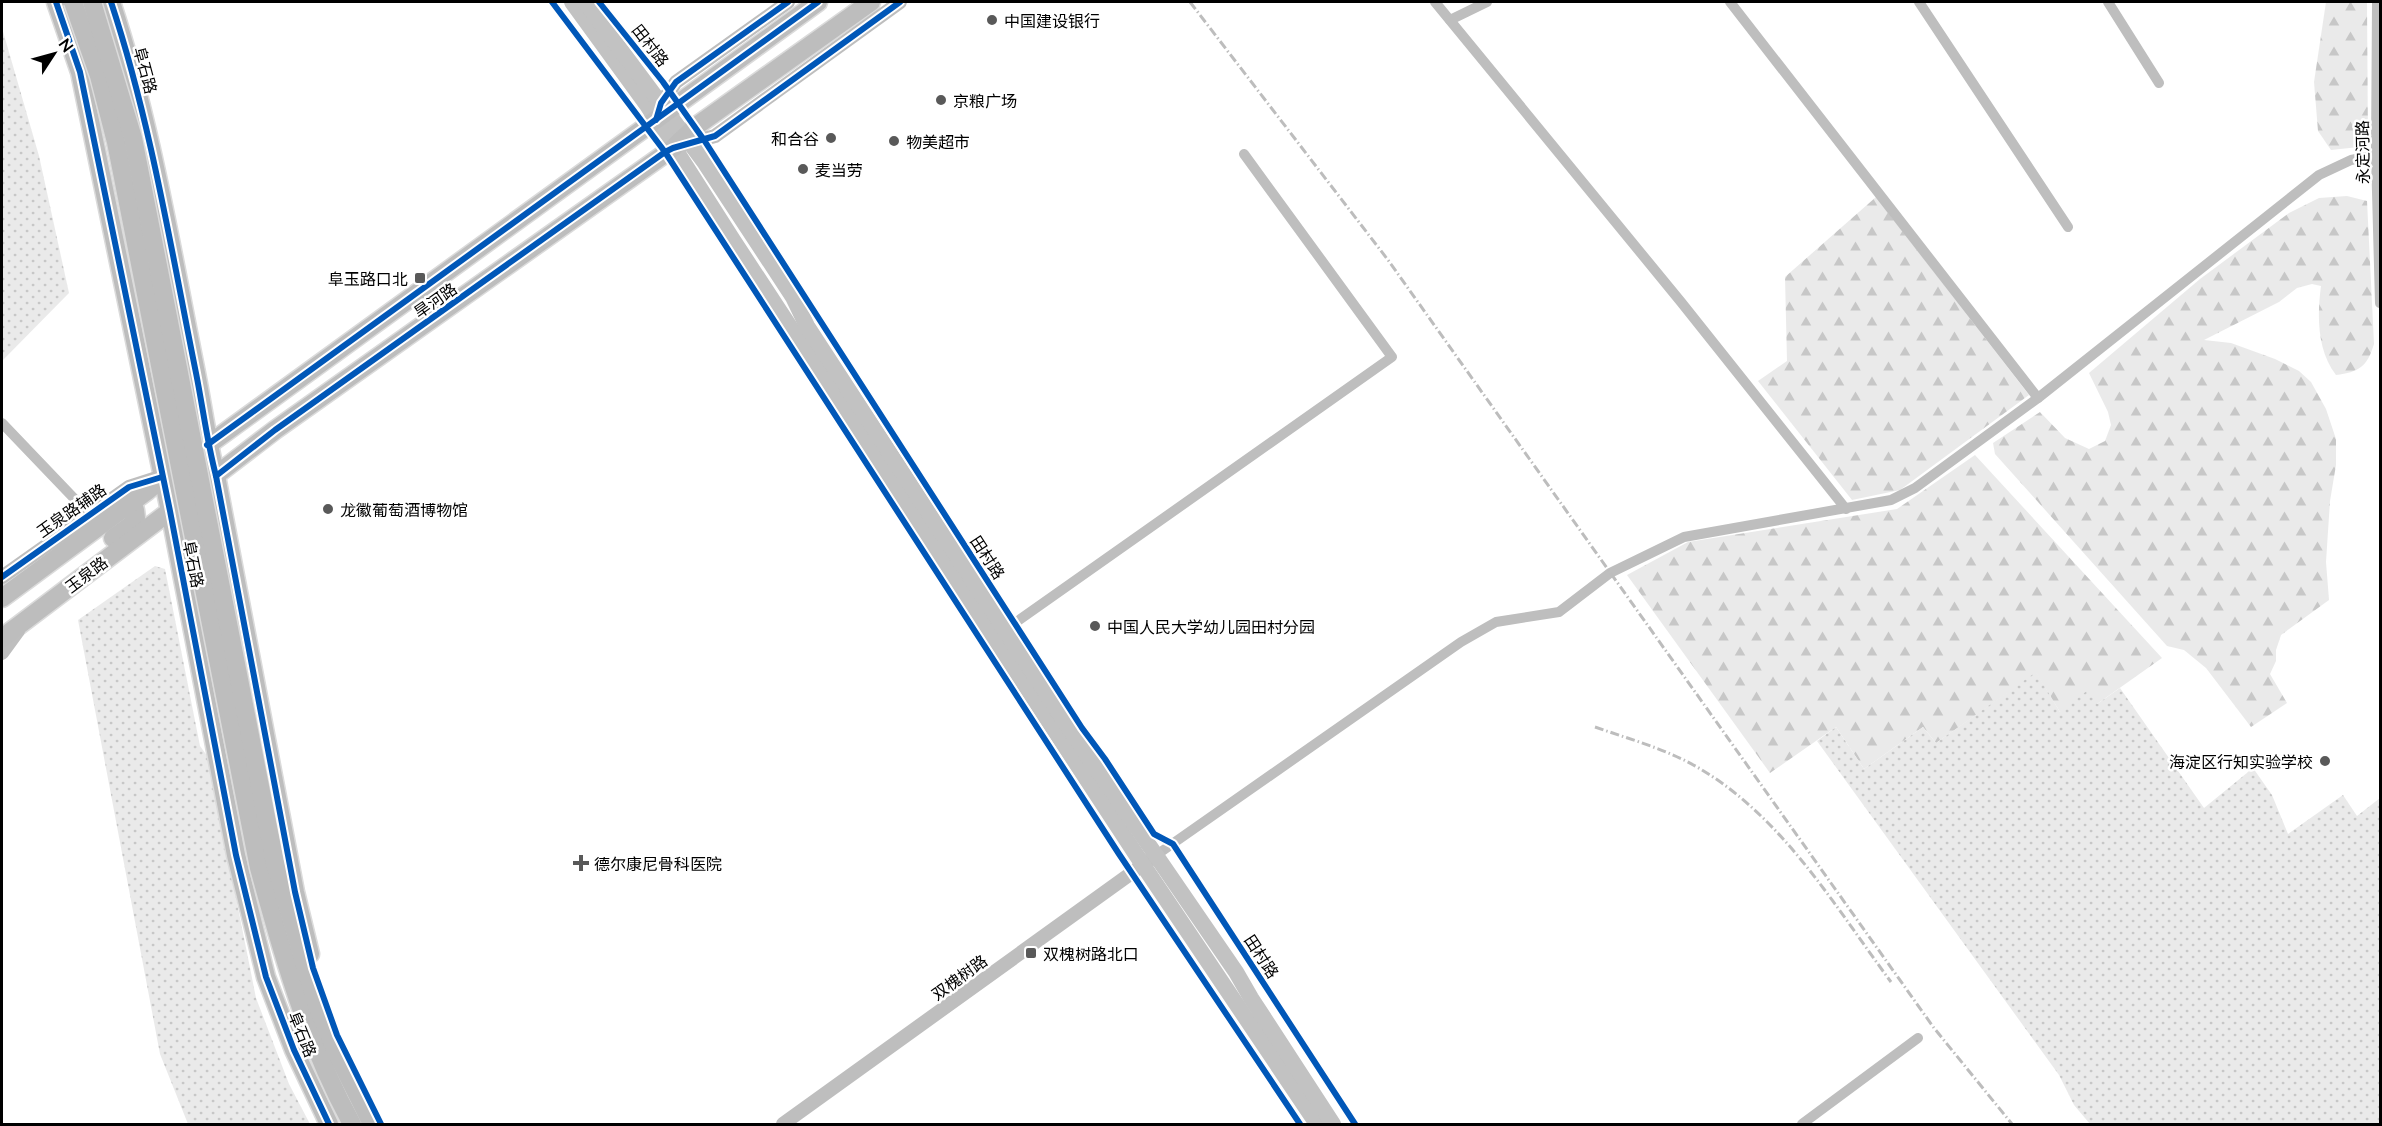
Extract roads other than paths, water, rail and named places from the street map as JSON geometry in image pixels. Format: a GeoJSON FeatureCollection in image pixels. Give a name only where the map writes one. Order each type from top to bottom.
{"type":"FeatureCollection","features":[{"type":"Feature","properties":{"kind":"main road","name":"阜石路"},"geometry":{"type":"LineString","coordinates":[[56,2],[80,72],[170,511],[236,855],[266,977],[294,1050],[329,1125]]}},
{"type":"Feature","properties":{"kind":"main road","name":"阜石路"},"geometry":{"type":"LineString","coordinates":[[73,2],[99,76],[116,142],[259,868],[282,956],[302,1013],[322,1064],[352,1125]]}},
{"type":"Feature","properties":{"kind":"main road","name":"阜石路"},"geometry":{"type":"LineString","coordinates":[[92,2],[133,138],[275,863],[316,1003],[338,1056],[372,1125]]}},
{"type":"Feature","properties":{"kind":"main road","name":"阜石路"},"geometry":{"type":"LineString","coordinates":[[111,2],[141,103],[199,391],[207,445],[216,476],[295,892],[313,968],[337,1035],[381,1125]]}},
{"type":"Feature","properties":{"kind":"main road","name":"田村路"},"geometry":{"type":"LineString","coordinates":[[572,2],[662,112]]}},
{"type":"Feature","properties":{"kind":"main road","name":"田村路"},"geometry":{"type":"LineString","coordinates":[[585,2],[793,297],[807,326],[1005,630],[1317,1125]]}},
{"type":"Feature","properties":{"kind":"main road","name":"旱河路"},"geometry":{"type":"LineString","coordinates":[[162,477],[662,112],[792,10],[818,2]]}},
{"type":"Feature","properties":{"kind":"main road","name":"旱河路"},"geometry":{"type":"LineString","coordinates":[[170,511],[275,430],[683,142],[805,48],[875,10]]}},
{"type":"Feature","properties":{"kind":"main road","name":"田村路"},"geometry":{"type":"LineString","coordinates":[[683,142],[1149,860],[1165,867],[1236,972],[1334,1125]]}},
{"type":"Feature","properties":{"kind":"main road","name":"玉泉路"},"geometry":{"type":"LineString","coordinates":[[2,598],[162,477]]}},
{"type":"Feature","properties":{"kind":"main road"},"geometry":{"type":"LineString","coordinates":[[53,598],[76,566],[131,525],[136,518],[135,510],[126,506]]}},
{"type":"Feature","properties":{"kind":"main road","name":"玉泉路"},"geometry":{"type":"LineString","coordinates":[[2,638],[170,511]]}},
{"type":"Feature","properties":{"kind":"street"},"geometry":{"type":"LineString","coordinates":[[792,10],[810,2]]}},
{"type":"Feature","properties":{"kind":"street","name":"旱河路"},"geometry":{"type":"LineString","coordinates":[[683,142],[715,136],[875,10],[900,2]]}},
{"type":"Feature","properties":{"kind":"street"},"geometry":{"type":"LineString","coordinates":[[1435,2],[1682,302],[1846,509]]}},
{"type":"Feature","properties":{"kind":"street"},"geometry":{"type":"LineString","coordinates":[[1450,20],[1487,2]]}},
{"type":"Feature","properties":{"kind":"street"},"geometry":{"type":"LineString","coordinates":[[1730,2],[2038,398]]}},
{"type":"Feature","properties":{"kind":"street"},"geometry":{"type":"LineString","coordinates":[[1919,2],[2068,226]]}},
{"type":"Feature","properties":{"kind":"street"},"geometry":{"type":"LineString","coordinates":[[2108,2],[2159,82]]}},
{"type":"Feature","properties":{"kind":"street","name":"永定河路"},"geometry":{"type":"LineString","coordinates":[[2377,2],[2376,155],[2380,303]]}},
{"type":"Feature","properties":{"kind":"street"},"geometry":{"type":"LineString","coordinates":[[1005,630],[1392,357],[1244,154]]}},
{"type":"Feature","properties":{"kind":"street"},"geometry":{"type":"LineString","coordinates":[[1149,860],[1461,642],[1496,622],[1559,612],[1610,573],[1684,537],[1891,500],[1915,488],[2038,398],[2319,175],[2351,160],[2376,155]]}},
{"type":"Feature","properties":{"kind":"street"},"geometry":{"type":"LineString","coordinates":[[2,423],[89,514]]}},
{"type":"Feature","properties":{"kind":"street","name":"玉泉路辅路"},"geometry":{"type":"LineString","coordinates":[[2,577],[129,487],[162,477]]}},
{"type":"Feature","properties":{"kind":"street"},"geometry":{"type":"LineString","coordinates":[[2,653],[30,616]]}},
{"type":"Feature","properties":{"kind":"street","name":"双槐树路"},"geometry":{"type":"LineString","coordinates":[[783,1125],[1149,860]]}},
{"type":"Feature","properties":{"kind":"street"},"geometry":{"type":"LineString","coordinates":[[1802,1125],[1918,1038]]}},
{"type":"Feature","properties":{"kind":"railway"},"geometry":{"type":"LineString","coordinates":[[1190,2],[1388,260],[1934,1028],[2012,1124]]}},
{"type":"Feature","properties":{"kind":"railway"},"geometry":{"type":"LineString","coordinates":[[1595,727],[1673,755],[1697,767],[1727,787],[1755,810],[1781,836],[1827,893],[1891,982]]}},
{"type":"Feature","properties":{"kind":"place","name":"中国建设银行"},"geometry":{"type":"Point","coordinates":[992,20]}},
{"type":"Feature","properties":{"kind":"place","name":"京粮广场"},"geometry":{"type":"Point","coordinates":[941,100]}},
{"type":"Feature","properties":{"kind":"place","name":"和合谷"},"geometry":{"type":"Point","coordinates":[831,138]}},
{"type":"Feature","properties":{"kind":"place","name":"物美超市"},"geometry":{"type":"Point","coordinates":[894,141]}},
{"type":"Feature","properties":{"kind":"place","name":"麦当劳"},"geometry":{"type":"Point","coordinates":[803,169]}},
{"type":"Feature","properties":{"kind":"place","name":"阜玉路口北"},"geometry":{"type":"Point","coordinates":[420,278]}},
{"type":"Feature","properties":{"kind":"place","name":"龙徽葡萄酒博物馆"},"geometry":{"type":"Point","coordinates":[328,509]}},
{"type":"Feature","properties":{"kind":"place","name":"中国人民大学幼儿园田村分园"},"geometry":{"type":"Point","coordinates":[1095,626]}},
{"type":"Feature","properties":{"kind":"place","name":"海淀区行知实验学校"},"geometry":{"type":"Point","coordinates":[2325,761]}},
{"type":"Feature","properties":{"kind":"place","name":"德尔康尼骨科医院"},"geometry":{"type":"Point","coordinates":[581,863]}},
{"type":"Feature","properties":{"kind":"place","name":"双槐树路北口"},"geometry":{"type":"Point","coordinates":[1031,953]}}]}
